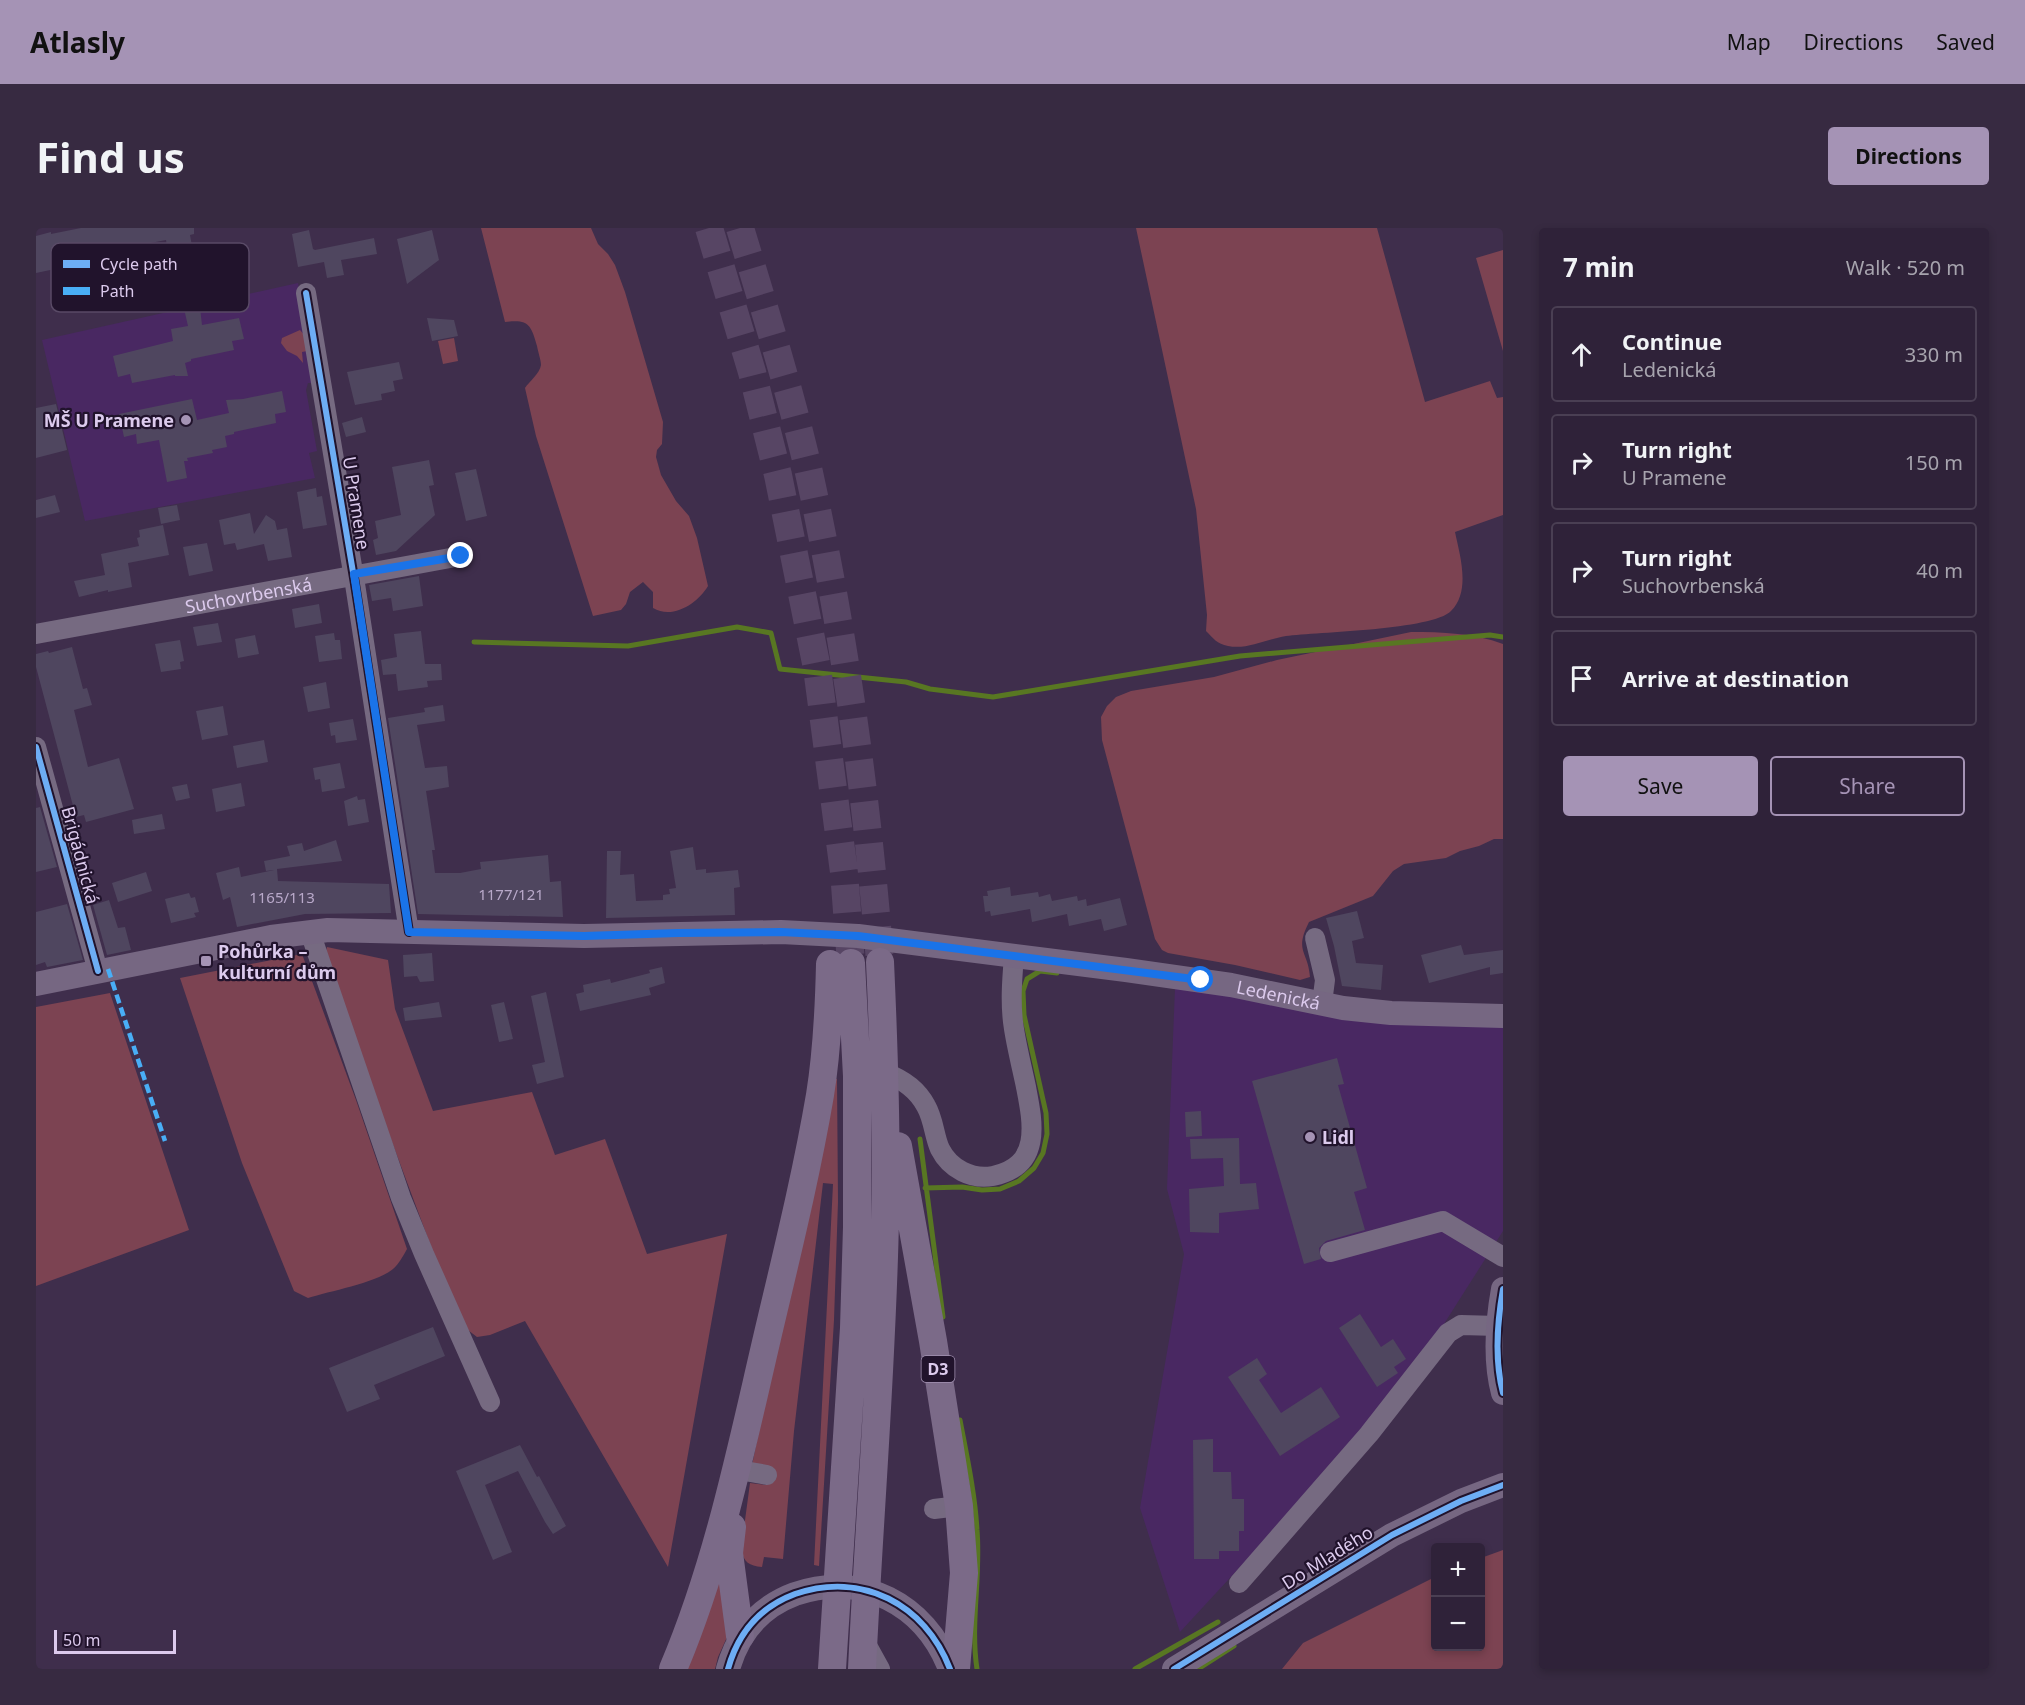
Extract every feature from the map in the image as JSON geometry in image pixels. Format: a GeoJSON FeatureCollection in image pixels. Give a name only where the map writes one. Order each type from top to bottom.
{"type":"FeatureCollection","features":[{"type":"Feature","properties":{"kind":"highway","name":"D3"},"geometry":{"type":"LineString","coordinates":[[862,1669],[882,1324],[885,1218],[885,1073],[880,962]]}},
{"type":"Feature","properties":{"kind":"highway"},"geometry":{"type":"LineString","coordinates":[[673,1669],[712,1558],[741,1457],[790,1246],[820,1094],[828,1028],[841,964],[857,1076],[857,1227],[854,1328],[832,1669]]}},
{"type":"Feature","properties":{"kind":"highway","name":"D3"},"geometry":{"type":"LineString","coordinates":[[885,1073],[933,1341],[947,1508],[964,1573],[956,1669]]}},
{"type":"Feature","properties":{"kind":"highway"},"geometry":{"type":"LineString","coordinates":[[740,1636],[729,1553],[741,1457]]}},
{"type":"Feature","properties":{"kind":"main road","name":"Ledenická"},"geometry":{"type":"LineString","coordinates":[[36,984],[271,937],[328,930],[584,936],[781,932],[858,936],[1014,956],[1231,985],[1333,1005],[1392,1013],[1503,1016]]}},
{"type":"Feature","properties":{"kind":"main road"},"geometry":{"type":"LineString","coordinates":[[1503,1289],[1498,1326],[1499,1366],[1503,1393]]}},
{"type":"Feature","properties":{"kind":"main road","name":"Do Mladého"},"geometry":{"type":"LineString","coordinates":[[1174,1669],[1392,1535],[1461,1501],[1503,1485]]}},
{"type":"Feature","properties":{"kind":"main road"},"geometry":{"type":"LineString","coordinates":[[728,1669],[740,1636],[771,1606],[812,1588],[828,1586],[860,1588],[876,1593],[899,1605],[928,1629],[945,1655],[950,1669]]}},
{"type":"Feature","properties":{"kind":"street","name":"U Pramene"},"geometry":{"type":"LineString","coordinates":[[306,293],[354,574],[409,932]]}},
{"type":"Feature","properties":{"kind":"street","name":"Suchovrbenská"},"geometry":{"type":"LineString","coordinates":[[36,634],[461,556]]}},
{"type":"Feature","properties":{"kind":"street","name":"Brigádnická"},"geometry":{"type":"LineString","coordinates":[[36,747],[98,971]]}},
{"type":"Feature","properties":{"kind":"street"},"geometry":{"type":"LineString","coordinates":[[310,933],[401,1198],[490,1402]]}},
{"type":"Feature","properties":{"kind":"street"},"geometry":{"type":"LineString","coordinates":[[1315,938],[1333,1005]]}},
{"type":"Feature","properties":{"kind":"street"},"geometry":{"type":"LineString","coordinates":[[885,1073],[905,1082],[921,1097],[931,1116],[941,1150],[953,1166],[970,1175],[989,1177],[1016,1166],[1029,1150],[1034,1130],[1012,1014],[1014,956]]}},
{"type":"Feature","properties":{"kind":"street"},"geometry":{"type":"LineString","coordinates":[[1330,1252],[1443,1221],[1503,1257]]}},
{"type":"Feature","properties":{"kind":"street","name":"Do Mladého"},"geometry":{"type":"LineString","coordinates":[[1239,1583],[1369,1434],[1448,1333],[1461,1325],[1498,1326]]}},
{"type":"Feature","properties":{"kind":"street"},"geometry":{"type":"LineString","coordinates":[[741,1457],[767,1475]]}},
{"type":"Feature","properties":{"kind":"street"},"geometry":{"type":"LineString","coordinates":[[864,1640],[880,1669]]}},
{"type":"Feature","properties":{"kind":"shaded area"},"geometry":{"type":"Polygon","coordinates":[[[481,228],[591,228],[598,244],[615,265],[663,422],[662,444],[657,450],[656,457],[661,475],[676,501],[689,516],[697,538],[708,586],[698,598],[684,608],[669,612],[653,608],[653,592],[643,582],[630,592],[621,610],[593,616],[536,436],[525,388],[537,374],[541,365],[535,339],[524,322],[505,322],[481,228]]]}},
{"type":"Feature","properties":{"kind":"shaded area"},"geometry":{"type":"Polygon","coordinates":[[[1136,228],[1377,228],[1425,402],[1490,381],[1497,398],[1503,397],[1503,515],[1455,532],[1461,562],[1462,584],[1461,594],[1451,611],[1440,617],[1399,626],[1286,636],[1242,647],[1221,644],[1206,631],[1207,615],[1196,509],[1136,228]]]}},
{"type":"Feature","properties":{"kind":"shaded area"},"geometry":{"type":"Polygon","coordinates":[[[1503,250],[1503,351],[1476,258],[1503,250]]]}},
{"type":"Feature","properties":{"kind":"shaded area","name":"MŠ U Pramene"},"geometry":{"type":"Polygon","coordinates":[[[298,283],[317,383],[308,383],[306,390],[317,451],[309,453],[315,478],[85,521],[42,340],[168,312],[249,312],[249,294],[298,283]]]}},
{"type":"Feature","properties":{"kind":"shaded area"},"geometry":{"type":"Polygon","coordinates":[[[300,330],[306,337],[307,351],[302,352],[303,363],[297,356],[287,351],[281,343],[282,338],[300,330]]]}},
{"type":"Feature","properties":{"kind":"shaded area"},"geometry":{"type":"Polygon","coordinates":[[[454,338],[458,361],[443,364],[438,341],[454,338]]]}},
{"type":"Feature","properties":{"kind":"shaded area"},"geometry":{"type":"Polygon","coordinates":[[[1411,632],[1469,635],[1503,644],[1503,839],[1494,839],[1446,858],[1404,864],[1393,871],[1373,896],[1309,922],[1302,945],[1310,977],[1300,980],[1162,950],[1155,939],[1102,740],[1101,717],[1107,706],[1116,697],[1131,691],[1214,677],[1277,660],[1411,632]]]}},
{"type":"Feature","properties":{"kind":"shaded area"},"geometry":{"type":"Polygon","coordinates":[[[327,947],[388,960],[395,1009],[433,1111],[532,1092],[555,1155],[605,1139],[647,1254],[727,1234],[668,1567],[525,1321],[490,1335],[477,1337],[460,1324],[324,960],[327,947]]]}},
{"type":"Feature","properties":{"kind":"shaded area"},"geometry":{"type":"Polygon","coordinates":[[[302,954],[356,1100],[407,1249],[397,1265],[385,1274],[308,1298],[294,1291],[242,1163],[180,978],[302,954]]]}},
{"type":"Feature","properties":{"kind":"shaded area"},"geometry":{"type":"Polygon","coordinates":[[[1175,988],[1503,1025],[1503,1231],[1442,1327],[1383,1406],[1180,1632],[1140,1508],[1184,1254],[1167,1189],[1175,988]]]}},
{"type":"Feature","properties":{"kind":"shaded area"},"geometry":{"type":"Polygon","coordinates":[[[110,993],[189,1230],[36,1286],[36,1007],[110,993]]]}},
{"type":"Feature","properties":{"kind":"shaded area"},"geometry":{"type":"Polygon","coordinates":[[[831,1078],[837,1079],[838,1202],[834,1320],[819,1566],[814,1565],[833,1184],[823,1183],[794,1431],[783,1559],[764,1557],[762,1567],[748,1563],[741,1550],[750,1483],[766,1485],[768,1468],[752,1465],[831,1078]]]}},
{"type":"Feature","properties":{"kind":"shaded area"},"geometry":{"type":"Polygon","coordinates":[[[1503,1550],[1503,1669],[1282,1669],[1303,1643],[1431,1579],[1431,1651],[1485,1651],[1485,1557],[1503,1550]]]}},
{"type":"Feature","properties":{"kind":"shaded area"},"geometry":{"type":"Polygon","coordinates":[[[718,1570],[728,1635],[715,1669],[684,1669],[718,1570]]]}},
{"type":"Feature","properties":{"kind":"building"},"geometry":{"type":"Polygon","coordinates":[[[81,228],[194,228],[194,234],[190,235],[191,243],[166,243],[166,240],[150,243],[51,243],[51,270],[36,273],[36,236],[51,232],[51,234],[81,228]]]}},
{"type":"Feature","properties":{"kind":"building"},"geometry":{"type":"Polygon","coordinates":[[[309,230],[315,250],[374,238],[377,254],[341,260],[344,275],[327,278],[324,262],[298,267],[292,234],[309,230]]]}},
{"type":"Feature","properties":{"kind":"building"},"geometry":{"type":"Polygon","coordinates":[[[432,230],[439,260],[407,284],[397,239],[432,230]]]}},
{"type":"Feature","properties":{"kind":"building"},"geometry":{"type":"Polygon","coordinates":[[[185,312],[200,312],[202,325],[239,318],[244,339],[232,341],[234,350],[191,359],[185,363],[188,376],[175,375],[132,383],[130,374],[118,377],[113,356],[173,341],[171,329],[188,326],[185,312]]]}},
{"type":"Feature","properties":{"kind":"building"},"geometry":{"type":"Polygon","coordinates":[[[427,318],[454,320],[458,336],[432,341],[427,318]]]}},
{"type":"Feature","properties":{"kind":"building"},"geometry":{"type":"Polygon","coordinates":[[[399,362],[403,379],[393,381],[395,391],[381,394],[382,400],[355,405],[347,372],[399,362]]]}},
{"type":"Feature","properties":{"kind":"building"},"geometry":{"type":"Polygon","coordinates":[[[282,391],[286,412],[275,414],[276,423],[225,436],[227,447],[212,450],[213,453],[187,458],[188,461],[184,461],[187,478],[167,482],[159,440],[137,444],[136,434],[124,437],[119,414],[192,399],[197,420],[229,413],[226,400],[282,391]]]}},
{"type":"Feature","properties":{"kind":"building"},"geometry":{"type":"Polygon","coordinates":[[[56,404],[67,450],[36,458],[36,408],[56,404]]]}},
{"type":"Feature","properties":{"kind":"building"},"geometry":{"type":"Polygon","coordinates":[[[362,417],[366,432],[346,437],[342,423],[362,417]]]}},
{"type":"Feature","properties":{"kind":"building"},"geometry":{"type":"Polygon","coordinates":[[[429,460],[434,485],[429,486],[435,515],[396,551],[376,555],[373,540],[378,538],[375,521],[401,515],[392,467],[429,460]]]}},
{"type":"Feature","properties":{"kind":"building"},"geometry":{"type":"Polygon","coordinates":[[[476,469],[487,516],[466,521],[455,473],[476,469]]]}},
{"type":"Feature","properties":{"kind":"building"},"geometry":{"type":"Polygon","coordinates":[[[316,488],[317,497],[322,496],[327,525],[303,529],[297,492],[316,488]]]}},
{"type":"Feature","properties":{"kind":"building"},"geometry":{"type":"Polygon","coordinates":[[[55,495],[60,512],[36,518],[36,500],[55,495]]]}},
{"type":"Feature","properties":{"kind":"building"},"geometry":{"type":"Polygon","coordinates":[[[177,505],[180,520],[161,524],[158,508],[177,505]]]}},
{"type":"Feature","properties":{"kind":"building"},"geometry":{"type":"Polygon","coordinates":[[[250,513],[254,534],[266,515],[275,521],[277,530],[287,528],[292,557],[268,561],[264,544],[237,550],[235,543],[224,545],[219,520],[250,513]]]}},
{"type":"Feature","properties":{"kind":"building"},"geometry":{"type":"Polygon","coordinates":[[[163,525],[169,555],[128,563],[132,587],[79,597],[74,581],[105,575],[101,554],[139,546],[137,538],[140,537],[139,530],[163,525]]]}},
{"type":"Feature","properties":{"kind":"building"},"geometry":{"type":"Polygon","coordinates":[[[207,543],[213,571],[189,576],[183,547],[207,543]]]}},
{"type":"Feature","properties":{"kind":"building"},"geometry":{"type":"Polygon","coordinates":[[[419,576],[423,606],[393,611],[391,598],[372,601],[369,585],[419,576]]]}},
{"type":"Feature","properties":{"kind":"building"},"geometry":{"type":"Polygon","coordinates":[[[319,604],[322,623],[295,628],[292,609],[319,604]]]}},
{"type":"Feature","properties":{"kind":"building"},"geometry":{"type":"Polygon","coordinates":[[[218,623],[222,642],[197,646],[193,627],[218,623]]]}},
{"type":"Feature","properties":{"kind":"building"},"geometry":{"type":"Polygon","coordinates":[[[421,631],[425,664],[441,664],[442,680],[427,681],[428,687],[398,691],[396,674],[383,675],[381,660],[397,657],[394,634],[421,631]]]}},
{"type":"Feature","properties":{"kind":"building"},"geometry":{"type":"Polygon","coordinates":[[[334,633],[335,640],[340,640],[342,659],[319,662],[315,636],[334,633]]]}},
{"type":"Feature","properties":{"kind":"building"},"geometry":{"type":"Polygon","coordinates":[[[255,635],[259,654],[238,658],[235,639],[255,635]]]}},
{"type":"Feature","properties":{"kind":"building"},"geometry":{"type":"Polygon","coordinates":[[[180,640],[184,661],[180,662],[181,669],[161,672],[155,644],[180,640]]]}},
{"type":"Feature","properties":{"kind":"building"},"geometry":{"type":"Polygon","coordinates":[[[72,647],[83,689],[87,688],[92,705],[74,710],[88,767],[119,758],[134,809],[86,822],[84,815],[76,817],[36,667],[36,654],[72,647]]]}},
{"type":"Feature","properties":{"kind":"building"},"geometry":{"type":"Polygon","coordinates":[[[326,682],[330,708],[308,712],[303,687],[326,682]]]}},
{"type":"Feature","properties":{"kind":"building"},"geometry":{"type":"Polygon","coordinates":[[[443,705],[445,721],[417,725],[425,768],[447,766],[449,787],[426,791],[435,850],[432,850],[435,873],[460,873],[481,869],[480,862],[548,855],[550,882],[561,881],[563,917],[418,914],[388,718],[425,712],[424,708],[443,705]]]}},
{"type":"Feature","properties":{"kind":"building"},"geometry":{"type":"Polygon","coordinates":[[[223,706],[228,735],[202,740],[196,711],[223,706]]]}},
{"type":"Feature","properties":{"kind":"building"},"geometry":{"type":"Polygon","coordinates":[[[353,719],[357,740],[336,743],[335,735],[331,736],[329,723],[353,719]]]}},
{"type":"Feature","properties":{"kind":"building"},"geometry":{"type":"Polygon","coordinates":[[[264,740],[268,762],[237,768],[233,746],[264,740]]]}},
{"type":"Feature","properties":{"kind":"building"},"geometry":{"type":"Polygon","coordinates":[[[340,763],[345,788],[322,792],[320,779],[315,780],[313,768],[340,763]]]}},
{"type":"Feature","properties":{"kind":"building"},"geometry":{"type":"Polygon","coordinates":[[[241,783],[245,806],[216,812],[212,789],[241,783]]]}},
{"type":"Feature","properties":{"kind":"building"},"geometry":{"type":"Polygon","coordinates":[[[187,784],[190,798],[176,801],[172,787],[187,784]]]}},
{"type":"Feature","properties":{"kind":"building"},"geometry":{"type":"Polygon","coordinates":[[[357,796],[358,800],[365,799],[369,822],[348,826],[344,801],[357,796]]]}},
{"type":"Feature","properties":{"kind":"building"},"geometry":{"type":"Polygon","coordinates":[[[40,807],[57,867],[36,872],[36,808],[40,807]]]}},
{"type":"Feature","properties":{"kind":"building"},"geometry":{"type":"Polygon","coordinates":[[[162,814],[165,829],[134,834],[132,820],[162,814]]]}},
{"type":"Feature","properties":{"kind":"building"},"geometry":{"type":"Polygon","coordinates":[[[336,840],[342,861],[277,869],[278,881],[389,884],[391,913],[305,914],[237,927],[230,897],[223,900],[216,873],[239,867],[241,877],[274,870],[266,871],[264,861],[290,856],[287,846],[302,843],[304,851],[336,840]]]}},
{"type":"Feature","properties":{"kind":"building"},"geometry":{"type":"Polygon","coordinates":[[[693,847],[696,870],[706,869],[706,873],[738,870],[740,887],[734,888],[735,915],[606,918],[607,851],[621,851],[620,875],[634,874],[636,901],[663,900],[663,895],[670,894],[669,889],[676,888],[670,851],[693,847]]]}},
{"type":"Feature","properties":{"kind":"building"},"geometry":{"type":"Polygon","coordinates":[[[146,872],[152,891],[118,902],[112,883],[146,872]]]}},
{"type":"Feature","properties":{"kind":"building"},"geometry":{"type":"Polygon","coordinates":[[[1010,887],[1011,896],[1038,892],[1039,897],[1050,894],[1052,901],[1077,896],[1078,901],[1086,899],[1087,906],[1120,898],[1127,925],[1104,931],[1101,919],[1069,926],[1067,914],[1032,922],[1030,909],[991,916],[990,911],[985,912],[983,896],[988,896],[987,891],[1010,887]]]}},
{"type":"Feature","properties":{"kind":"building"},"geometry":{"type":"Polygon","coordinates":[[[189,893],[191,898],[195,897],[199,912],[194,913],[196,917],[171,923],[165,899],[189,893]]]}},
{"type":"Feature","properties":{"kind":"building"},"geometry":{"type":"Polygon","coordinates":[[[109,900],[118,928],[125,927],[131,950],[107,955],[93,905],[109,900]]]}},
{"type":"Feature","properties":{"kind":"building"},"geometry":{"type":"Polygon","coordinates":[[[67,904],[83,960],[47,967],[45,962],[36,965],[36,912],[67,904]]]}},
{"type":"Feature","properties":{"kind":"building"},"geometry":{"type":"Polygon","coordinates":[[[1357,911],[1364,938],[1352,941],[1356,963],[1383,965],[1381,990],[1342,986],[1326,918],[1357,911]]]}},
{"type":"Feature","properties":{"kind":"building"},"geometry":{"type":"Polygon","coordinates":[[[1461,945],[1464,955],[1503,950],[1503,973],[1490,975],[1490,967],[1429,983],[1421,955],[1461,945]]]}},
{"type":"Feature","properties":{"kind":"building"},"geometry":{"type":"Polygon","coordinates":[[[432,953],[434,981],[420,982],[417,976],[404,977],[403,955],[432,953]]]}},
{"type":"Feature","properties":{"kind":"building"},"geometry":{"type":"Polygon","coordinates":[[[662,967],[665,983],[649,988],[651,995],[580,1011],[576,994],[584,992],[583,985],[610,979],[611,983],[650,973],[649,970],[662,967]]]}},
{"type":"Feature","properties":{"kind":"building"},"geometry":{"type":"Polygon","coordinates":[[[546,992],[564,1077],[537,1084],[532,1065],[545,1062],[531,996],[546,992]]]}},
{"type":"Feature","properties":{"kind":"building"},"geometry":{"type":"Polygon","coordinates":[[[439,1002],[442,1017],[405,1021],[403,1008],[439,1002]]]}},
{"type":"Feature","properties":{"kind":"building"},"geometry":{"type":"Polygon","coordinates":[[[504,1002],[513,1039],[499,1042],[491,1005],[504,1002]]]}},
{"type":"Feature","properties":{"kind":"building","name":"Lidl"},"geometry":{"type":"Polygon","coordinates":[[[1337,1058],[1344,1084],[1338,1085],[1367,1188],[1354,1192],[1365,1230],[1326,1241],[1319,1248],[1321,1259],[1304,1264],[1252,1081],[1337,1058]]]}},
{"type":"Feature","properties":{"kind":"building"},"geometry":{"type":"Polygon","coordinates":[[[1201,1111],[1202,1136],[1186,1137],[1185,1112],[1201,1111]]]}},
{"type":"Feature","properties":{"kind":"building"},"geometry":{"type":"Polygon","coordinates":[[[1239,1138],[1240,1184],[1256,1183],[1259,1209],[1219,1213],[1219,1233],[1190,1232],[1189,1189],[1224,1186],[1223,1158],[1191,1159],[1190,1139],[1239,1138]]]}},
{"type":"Feature","properties":{"kind":"building"},"geometry":{"type":"Polygon","coordinates":[[[1360,1314],[1381,1347],[1393,1339],[1406,1359],[1394,1367],[1398,1373],[1377,1387],[1339,1328],[1360,1314]]]}},
{"type":"Feature","properties":{"kind":"building"},"geometry":{"type":"Polygon","coordinates":[[[433,1327],[445,1356],[374,1385],[380,1399],[347,1412],[329,1368],[433,1327]]]}},
{"type":"Feature","properties":{"kind":"building"},"geometry":{"type":"Polygon","coordinates":[[[1257,1358],[1267,1374],[1259,1380],[1281,1413],[1321,1387],[1340,1417],[1280,1456],[1228,1377],[1257,1358]]]}},
{"type":"Feature","properties":{"kind":"building"},"geometry":{"type":"Polygon","coordinates":[[[1213,1439],[1213,1472],[1231,1472],[1232,1499],[1244,1499],[1244,1531],[1239,1531],[1239,1551],[1219,1551],[1219,1559],[1194,1559],[1193,1440],[1213,1439]]]}},
{"type":"Feature","properties":{"kind":"building"},"geometry":{"type":"Polygon","coordinates":[[[520,1445],[566,1526],[553,1534],[518,1471],[485,1485],[512,1552],[493,1560],[456,1471],[520,1445]]]}},
{"type":"Feature","properties":{"kind":"waterway"},"geometry":{"type":"LineString","coordinates":[[474,642],[628,646],[737,627],[771,633],[780,669],[906,682],[930,689],[993,697],[1240,656],[1490,635],[1503,637]]}},
{"type":"Feature","properties":{"kind":"waterway"},"geometry":{"type":"LineString","coordinates":[[925,1188],[1000,1189],[1019,1181],[1034,1168],[1043,1153],[1047,1134],[1046,1113],[1024,1015],[1023,991],[1027,979],[1040,971],[1057,973]]}},
{"type":"Feature","properties":{"kind":"waterway"},"geometry":{"type":"LineString","coordinates":[[920,1139],[943,1317]]}},
{"type":"Feature","properties":{"kind":"waterway"},"geometry":{"type":"LineString","coordinates":[[960,1420],[973,1489],[977,1530],[975,1634],[977,1669]]}},
{"type":"Feature","properties":{"kind":"waterway"},"geometry":{"type":"LineString","coordinates":[[1135,1669],[1218,1622]]}},
{"type":"Feature","properties":{"kind":"waterway"},"geometry":{"type":"LineString","coordinates":[[1198,1669],[1234,1646]]}},
{"type":"Feature","properties":{"kind":"tunnel"},"geometry":{"type":"LineString","coordinates":[[709,228],[752,372],[778,475],[817,668],[844,872],[851,963]]}},
{"type":"Feature","properties":{"kind":"tunnel"},"geometry":{"type":"LineString","coordinates":[[740,228],[801,438],[833,591],[861,776],[880,962]]}},
{"type":"Feature","properties":{"kind":"marked path"},"geometry":{"type":"LineString","coordinates":[[108,969],[165,1141]]}},
{"type":"Feature","properties":{"kind":"cycle path"},"geometry":{"type":"LineString","coordinates":[[306,293],[355,584],[409,932]]}},
{"type":"Feature","properties":{"kind":"cycle path"},"geometry":{"type":"LineString","coordinates":[[36,747],[98,971]]}},
{"type":"Feature","properties":{"kind":"cycle path"},"geometry":{"type":"LineString","coordinates":[[1503,1289],[1497,1341],[1498,1367],[1503,1393]]}},
{"type":"Feature","properties":{"kind":"cycle path"},"geometry":{"type":"LineString","coordinates":[[1174,1669],[1392,1535],[1461,1501],[1503,1485]]}},
{"type":"Feature","properties":{"kind":"cycle path"},"geometry":{"type":"LineString","coordinates":[[728,1669],[744,1633],[771,1606],[795,1594],[820,1588],[844,1587],[867,1590],[888,1598],[908,1611],[925,1627],[939,1646],[950,1669]]}},
{"type":"Feature","properties":{"kind":"place","name":"MŠ U Pramene"},"geometry":{"type":"Point","coordinates":[186,420]}},
{"type":"Feature","properties":{"kind":"place","name":"Pohůrka – kulturní dům"},"geometry":{"type":"Point","coordinates":[206,961]}},
{"type":"Feature","properties":{"kind":"place","name":"Lidl"},"geometry":{"type":"Point","coordinates":[1310,1137]}},
{"type":"Feature","properties":{"kind":"route"},"geometry":{"type":"LineString","coordinates":[[461,556],[354,574],[409,932],[584,936],[781,932],[858,936],[1201,980]]}}]}
